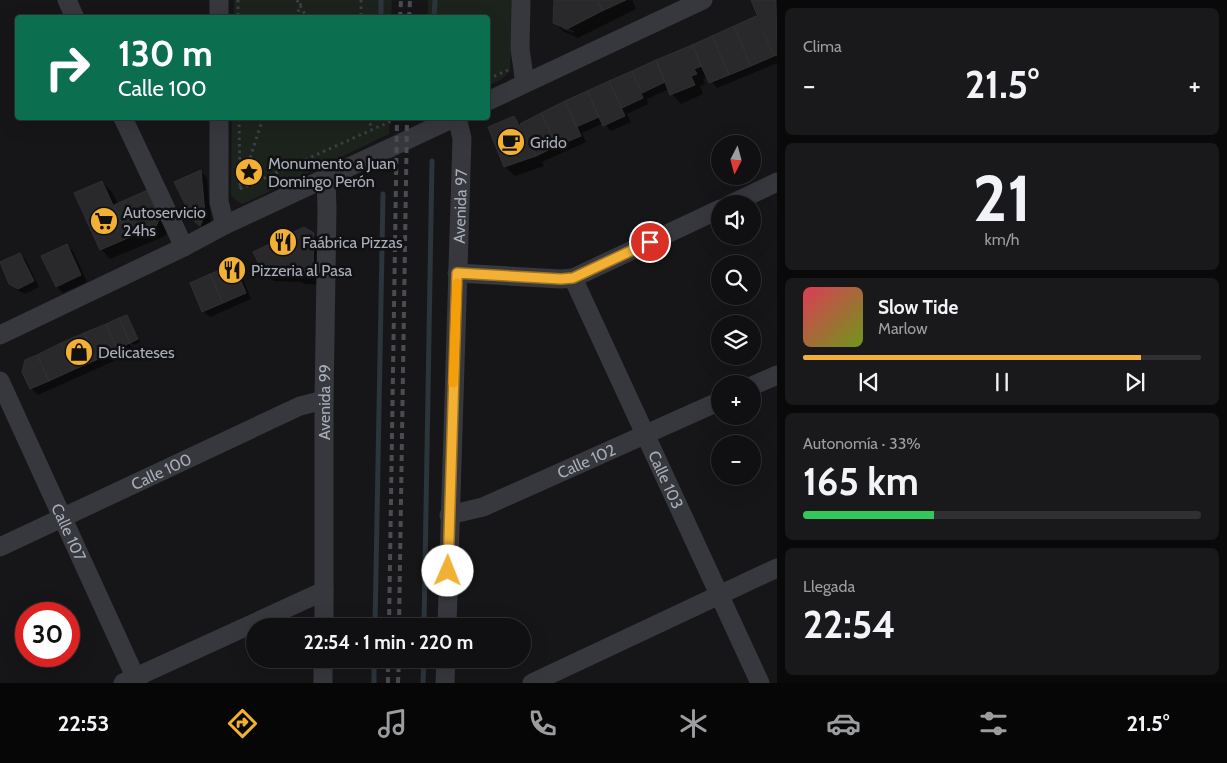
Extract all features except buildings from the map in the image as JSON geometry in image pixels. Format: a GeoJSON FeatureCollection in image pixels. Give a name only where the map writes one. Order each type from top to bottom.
{"type":"FeatureCollection","features":[{"type":"Feature","properties":{"kind":"street"},"geometry":{"type":"LineString","coordinates":[[67,0],[74,15]]}},
{"type":"Feature","properties":{"kind":"street"},"geometry":{"type":"LineString","coordinates":[[219,0],[219,15]]}},
{"type":"Feature","properties":{"kind":"street"},"geometry":{"type":"LineString","coordinates":[[520,0],[520,49],[524,83]]}},
{"type":"Feature","properties":{"kind":"street"},"geometry":{"type":"LineString","coordinates":[[490,100],[703,0]]}},
{"type":"Feature","properties":{"kind":"street"},"geometry":{"type":"LineString","coordinates":[[124,120],[184,247]]}},
{"type":"Feature","properties":{"kind":"street"},"geometry":{"type":"LineString","coordinates":[[219,120],[219,202],[225,225]]}},
{"type":"Feature","properties":{"kind":"street"},"geometry":{"type":"LineString","coordinates":[[1,331],[184,247],[225,225],[451,120]]}},
{"type":"Feature","properties":{"kind":"street","name":"Avenida 97"},"geometry":{"type":"LineString","coordinates":[[447,618],[462,138],[456,120]]}},
{"type":"Feature","properties":{"kind":"street","name":"Avenida 99"},"geometry":{"type":"LineString","coordinates":[[324,618],[326,179]]}},
{"type":"Feature","properties":{"kind":"street"},"geometry":{"type":"LineString","coordinates":[[750,195],[777,182]]}},
{"type":"Feature","properties":{"kind":"street"},"geometry":{"type":"LineString","coordinates":[[457,273],[561,279],[573,278],[711,213]]}},
{"type":"Feature","properties":{"kind":"street","name":"Calle 103"},"geometry":{"type":"LineString","coordinates":[[573,278],[760,683]]}},
{"type":"Feature","properties":{"kind":"street"},"geometry":{"type":"LineString","coordinates":[[761,382],[777,375]]}},
{"type":"Feature","properties":{"kind":"street","name":"Calle 107"},"geometry":{"type":"LineString","coordinates":[[0,381],[64,518],[132,681]]}},
{"type":"Feature","properties":{"kind":"street","name":"Calle 100"},"geometry":{"type":"LineString","coordinates":[[0,547],[300,406],[324,400]]}},
{"type":"Feature","properties":{"kind":"street","name":"Calle 102"},"geometry":{"type":"LineString","coordinates":[[449,515],[483,507],[711,405]]}},
{"type":"Feature","properties":{"kind":"street"},"geometry":{"type":"LineString","coordinates":[[532,683],[777,568]]}},
{"type":"Feature","properties":{"kind":"street"},"geometry":{"type":"LineString","coordinates":[[132,681],[324,591]]}},
{"type":"Feature","properties":{"kind":"street"},"geometry":{"type":"LineString","coordinates":[[323,668],[323,683]]}},
{"type":"Feature","properties":{"kind":"street"},"geometry":{"type":"LineString","coordinates":[[445,683],[446,668]]}},
{"type":"Feature","properties":{"kind":"path"},"geometry":{"type":"LineString","coordinates":[[238,0],[238,15]]}},
{"type":"Feature","properties":{"kind":"path"},"geometry":{"type":"LineString","coordinates":[[297,0],[305,15]]}},
{"type":"Feature","properties":{"kind":"path"},"geometry":{"type":"LineString","coordinates":[[297,15],[302,0]]}},
{"type":"Feature","properties":{"kind":"path"},"geometry":{"type":"LineString","coordinates":[[361,0],[361,15]]}},
{"type":"Feature","properties":{"kind":"path"},"geometry":{"type":"LineString","coordinates":[[239,120],[240,189]]}},
{"type":"Feature","properties":{"kind":"path"},"geometry":{"type":"LineString","coordinates":[[240,189],[263,120]]}},
{"type":"Feature","properties":{"kind":"path"},"geometry":{"type":"LineString","coordinates":[[367,120],[373,128]]}},
{"type":"Feature","properties":{"kind":"path"},"geometry":{"type":"LineString","coordinates":[[240,189],[393,120]]}},
{"type":"Feature","properties":{"kind":"shaded area"},"geometry":{"type":"Polygon","coordinates":[[[234,0],[392,0],[391,15],[234,15],[234,0]]]}},
{"type":"Feature","properties":{"kind":"shaded area"},"geometry":{"type":"Polygon","coordinates":[[[428,0],[511,0],[510,71],[502,79],[490,85],[490,15],[428,15],[428,0]]]}},
{"type":"Feature","properties":{"kind":"shaded area"},"geometry":{"type":"Polygon","coordinates":[[[232,120],[390,120],[389,134],[243,204],[231,195],[232,120]]]}},
{"type":"Feature","properties":{"kind":"waterway"},"geometry":{"type":"LineString","coordinates":[[381,0],[381,15]]}},
{"type":"Feature","properties":{"kind":"waterway"},"geometry":{"type":"LineString","coordinates":[[434,15],[435,0]]}},
{"type":"Feature","properties":{"kind":"waterway"},"geometry":{"type":"LineString","coordinates":[[424,618],[432,161]]}},
{"type":"Feature","properties":{"kind":"waterway"},"geometry":{"type":"LineString","coordinates":[[375,618],[383,194]]}},
{"type":"Feature","properties":{"kind":"waterway"},"geometry":{"type":"LineString","coordinates":[[374,668],[374,683]]}},
{"type":"Feature","properties":{"kind":"waterway"},"geometry":{"type":"LineString","coordinates":[[423,683],[424,668]]}},
{"type":"Feature","properties":{"kind":"railway"},"geometry":{"type":"LineString","coordinates":[[400,15],[401,0]]}},
{"type":"Feature","properties":{"kind":"railway"},"geometry":{"type":"LineString","coordinates":[[409,15],[410,0]]}},
{"type":"Feature","properties":{"kind":"railway"},"geometry":{"type":"LineString","coordinates":[[389,618],[397,120]]}},
{"type":"Feature","properties":{"kind":"railway"},"geometry":{"type":"LineString","coordinates":[[399,618],[407,120]]}},
{"type":"Feature","properties":{"kind":"railway"},"geometry":{"type":"LineString","coordinates":[[388,668],[388,683]]}},
{"type":"Feature","properties":{"kind":"railway"},"geometry":{"type":"LineString","coordinates":[[398,683],[399,668]]}},
{"type":"Feature","properties":{"kind":"slow traffic"},"geometry":{"type":"LineString","coordinates":[[453,383],[457,283]]}},
{"type":"Feature","properties":{"kind":"place","name":"Grido"},"geometry":{"type":"Point","coordinates":[511,142]}},
{"type":"Feature","properties":{"kind":"place","name":"Monumento a Juan Domingo Perón"},"geometry":{"type":"Point","coordinates":[249,172]}},
{"type":"Feature","properties":{"kind":"place","name":"Autoservicio 24hs"},"geometry":{"type":"Point","coordinates":[104,221]}},
{"type":"Feature","properties":{"kind":"place","name":"Faábrica Pizzas"},"geometry":{"type":"Point","coordinates":[283,242]}},
{"type":"Feature","properties":{"kind":"place","name":"Pizzeria al Pasa"},"geometry":{"type":"Point","coordinates":[232,270]}},
{"type":"Feature","properties":{"kind":"place","name":"Delicateses"},"geometry":{"type":"Point","coordinates":[79,352]}},
{"type":"Feature","properties":{"kind":"route"},"geometry":{"type":"LineString","coordinates":[[448,571],[457,273],[561,279],[573,278],[650,242]]}}]}
